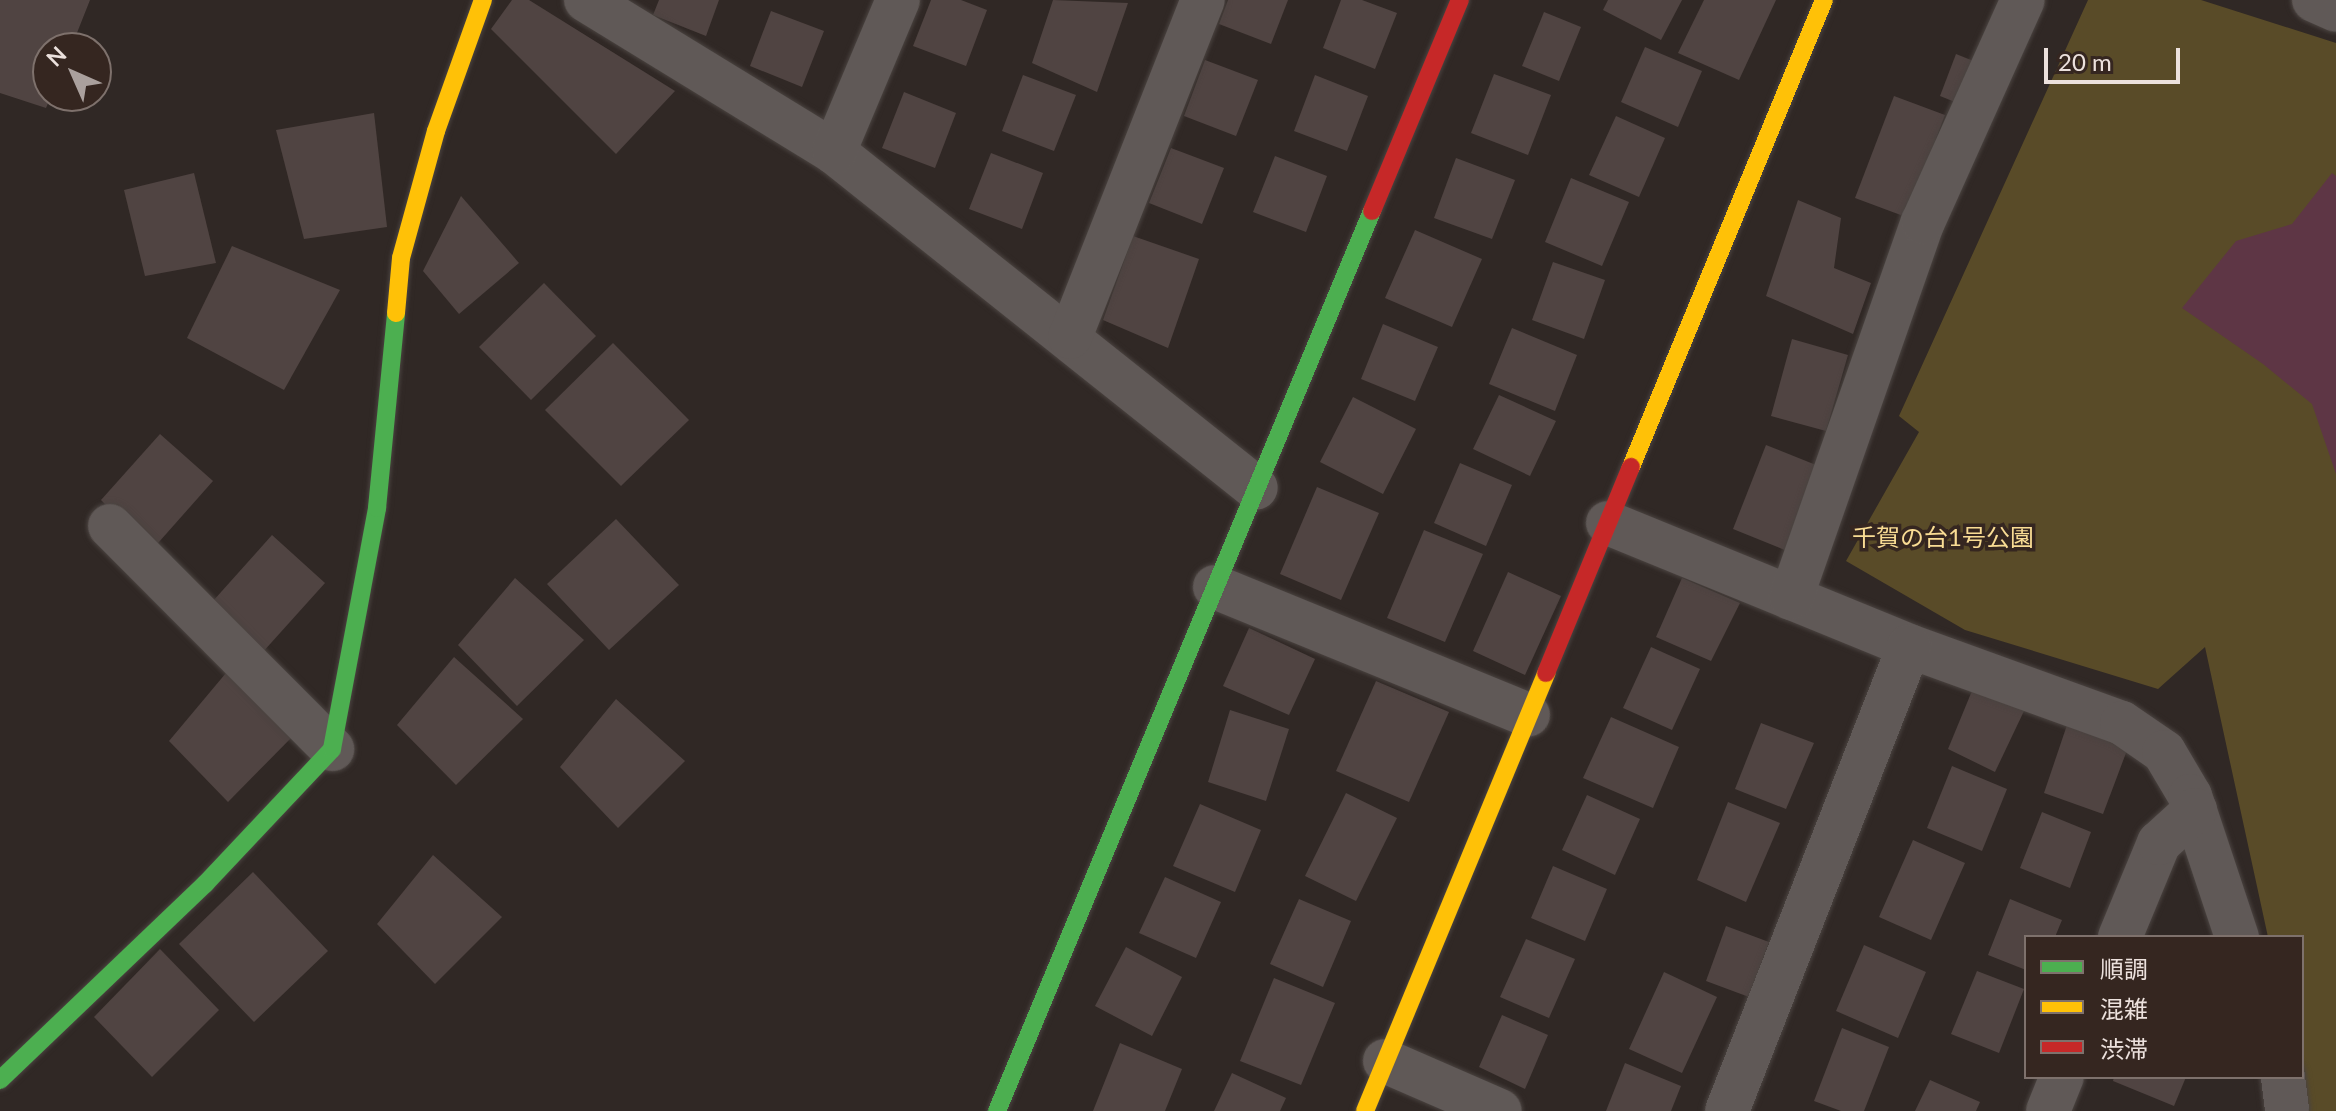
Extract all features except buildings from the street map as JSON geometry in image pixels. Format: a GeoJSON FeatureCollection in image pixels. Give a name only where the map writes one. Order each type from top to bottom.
{"type":"FeatureCollection","features":[{"type":"Feature","properties":{"kind":"street"},"geometry":{"type":"LineString","coordinates":[[0,1080],[205,884],[332,749],[377,508],[401,258],[436,131],[483,0]]}},
{"type":"Feature","properties":{"kind":"street"},"geometry":{"type":"LineString","coordinates":[[834,152],[898,0]]}},
{"type":"Feature","properties":{"kind":"street"},"geometry":{"type":"LineString","coordinates":[[1070,337],[1203,0]]}},
{"type":"Feature","properties":{"kind":"street"},"geometry":{"type":"LineString","coordinates":[[997,1111],[1460,0]]}},
{"type":"Feature","properties":{"kind":"street"},"geometry":{"type":"LineString","coordinates":[[1365,1111],[1824,0]]}},
{"type":"Feature","properties":{"kind":"street"},"geometry":{"type":"LineString","coordinates":[[1791,598],[1923,222],[2023,0]]}},
{"type":"Feature","properties":{"kind":"street"},"geometry":{"type":"LineString","coordinates":[[2314,0],[2336,10]]}},
{"type":"Feature","properties":{"kind":"street"},"geometry":{"type":"LineString","coordinates":[[597,3],[834,152],[1256,488]]}},
{"type":"Feature","properties":{"kind":"street"},"geometry":{"type":"LineString","coordinates":[[1608,523],[1909,646],[2122,723],[2164,752],[2195,810],[2236,935]]}},
{"type":"Feature","properties":{"kind":"street"},"geometry":{"type":"LineString","coordinates":[[110,526],[332,749]]}},
{"type":"Feature","properties":{"kind":"street"},"geometry":{"type":"LineString","coordinates":[[1215,587],[1528,715]]}},
{"type":"Feature","properties":{"kind":"street"},"geometry":{"type":"LineString","coordinates":[[1727,1111],[1909,646]]}},
{"type":"Feature","properties":{"kind":"street"},"geometry":{"type":"LineString","coordinates":[[2121,935],[2159,843],[2195,810]]}},
{"type":"Feature","properties":{"kind":"street"},"geometry":{"type":"LineString","coordinates":[[1385,1061],[1500,1111]]}},
{"type":"Feature","properties":{"kind":"street"},"geometry":{"type":"LineString","coordinates":[[2048,1111],[2061,1079]]}},
{"type":"Feature","properties":{"kind":"street"},"geometry":{"type":"LineString","coordinates":[[2283,1079],[2287,1111]]}},
{"type":"Feature","properties":{"kind":"green space","name":"千賀の台1号公園"},"geometry":{"type":"Polygon","coordinates":[[[2088,0],[2201,0],[2336,43],[2336,1111],[2296,1111],[2304,1079],[2304,935],[2268,935],[2205,647],[2158,689],[1965,630],[1846,561],[1919,432],[1899,416],[2088,0]]]}},
{"type":"Feature","properties":{"kind":"shaded area"},"geometry":{"type":"Polygon","coordinates":[[[2332,173],[2336,176],[2336,474],[2312,404],[2263,364],[2182,308],[2236,241],[2292,224],[2332,173]]]}},
{"type":"Feature","properties":{"kind":"traffic: fast"},"geometry":{"type":"LineString","coordinates":[[997,1111],[1372,211]]}},
{"type":"Feature","properties":{"kind":"traffic: fast"},"geometry":{"type":"LineString","coordinates":[[0,1080],[205,884],[332,749],[377,508],[396,313]]}},
{"type":"Feature","properties":{"kind":"traffic: slow"},"geometry":{"type":"LineString","coordinates":[[396,313],[401,258],[436,131],[483,0]]}},
{"type":"Feature","properties":{"kind":"traffic: slow"},"geometry":{"type":"LineString","coordinates":[[1631,467],[1824,0]]}},
{"type":"Feature","properties":{"kind":"traffic: slow"},"geometry":{"type":"LineString","coordinates":[[1365,1111],[1546,673]]}},
{"type":"Feature","properties":{"kind":"traffic: jam"},"geometry":{"type":"LineString","coordinates":[[1372,211],[1460,0]]}},
{"type":"Feature","properties":{"kind":"traffic: jam"},"geometry":{"type":"LineString","coordinates":[[1546,673],[1631,467]]}}]}
